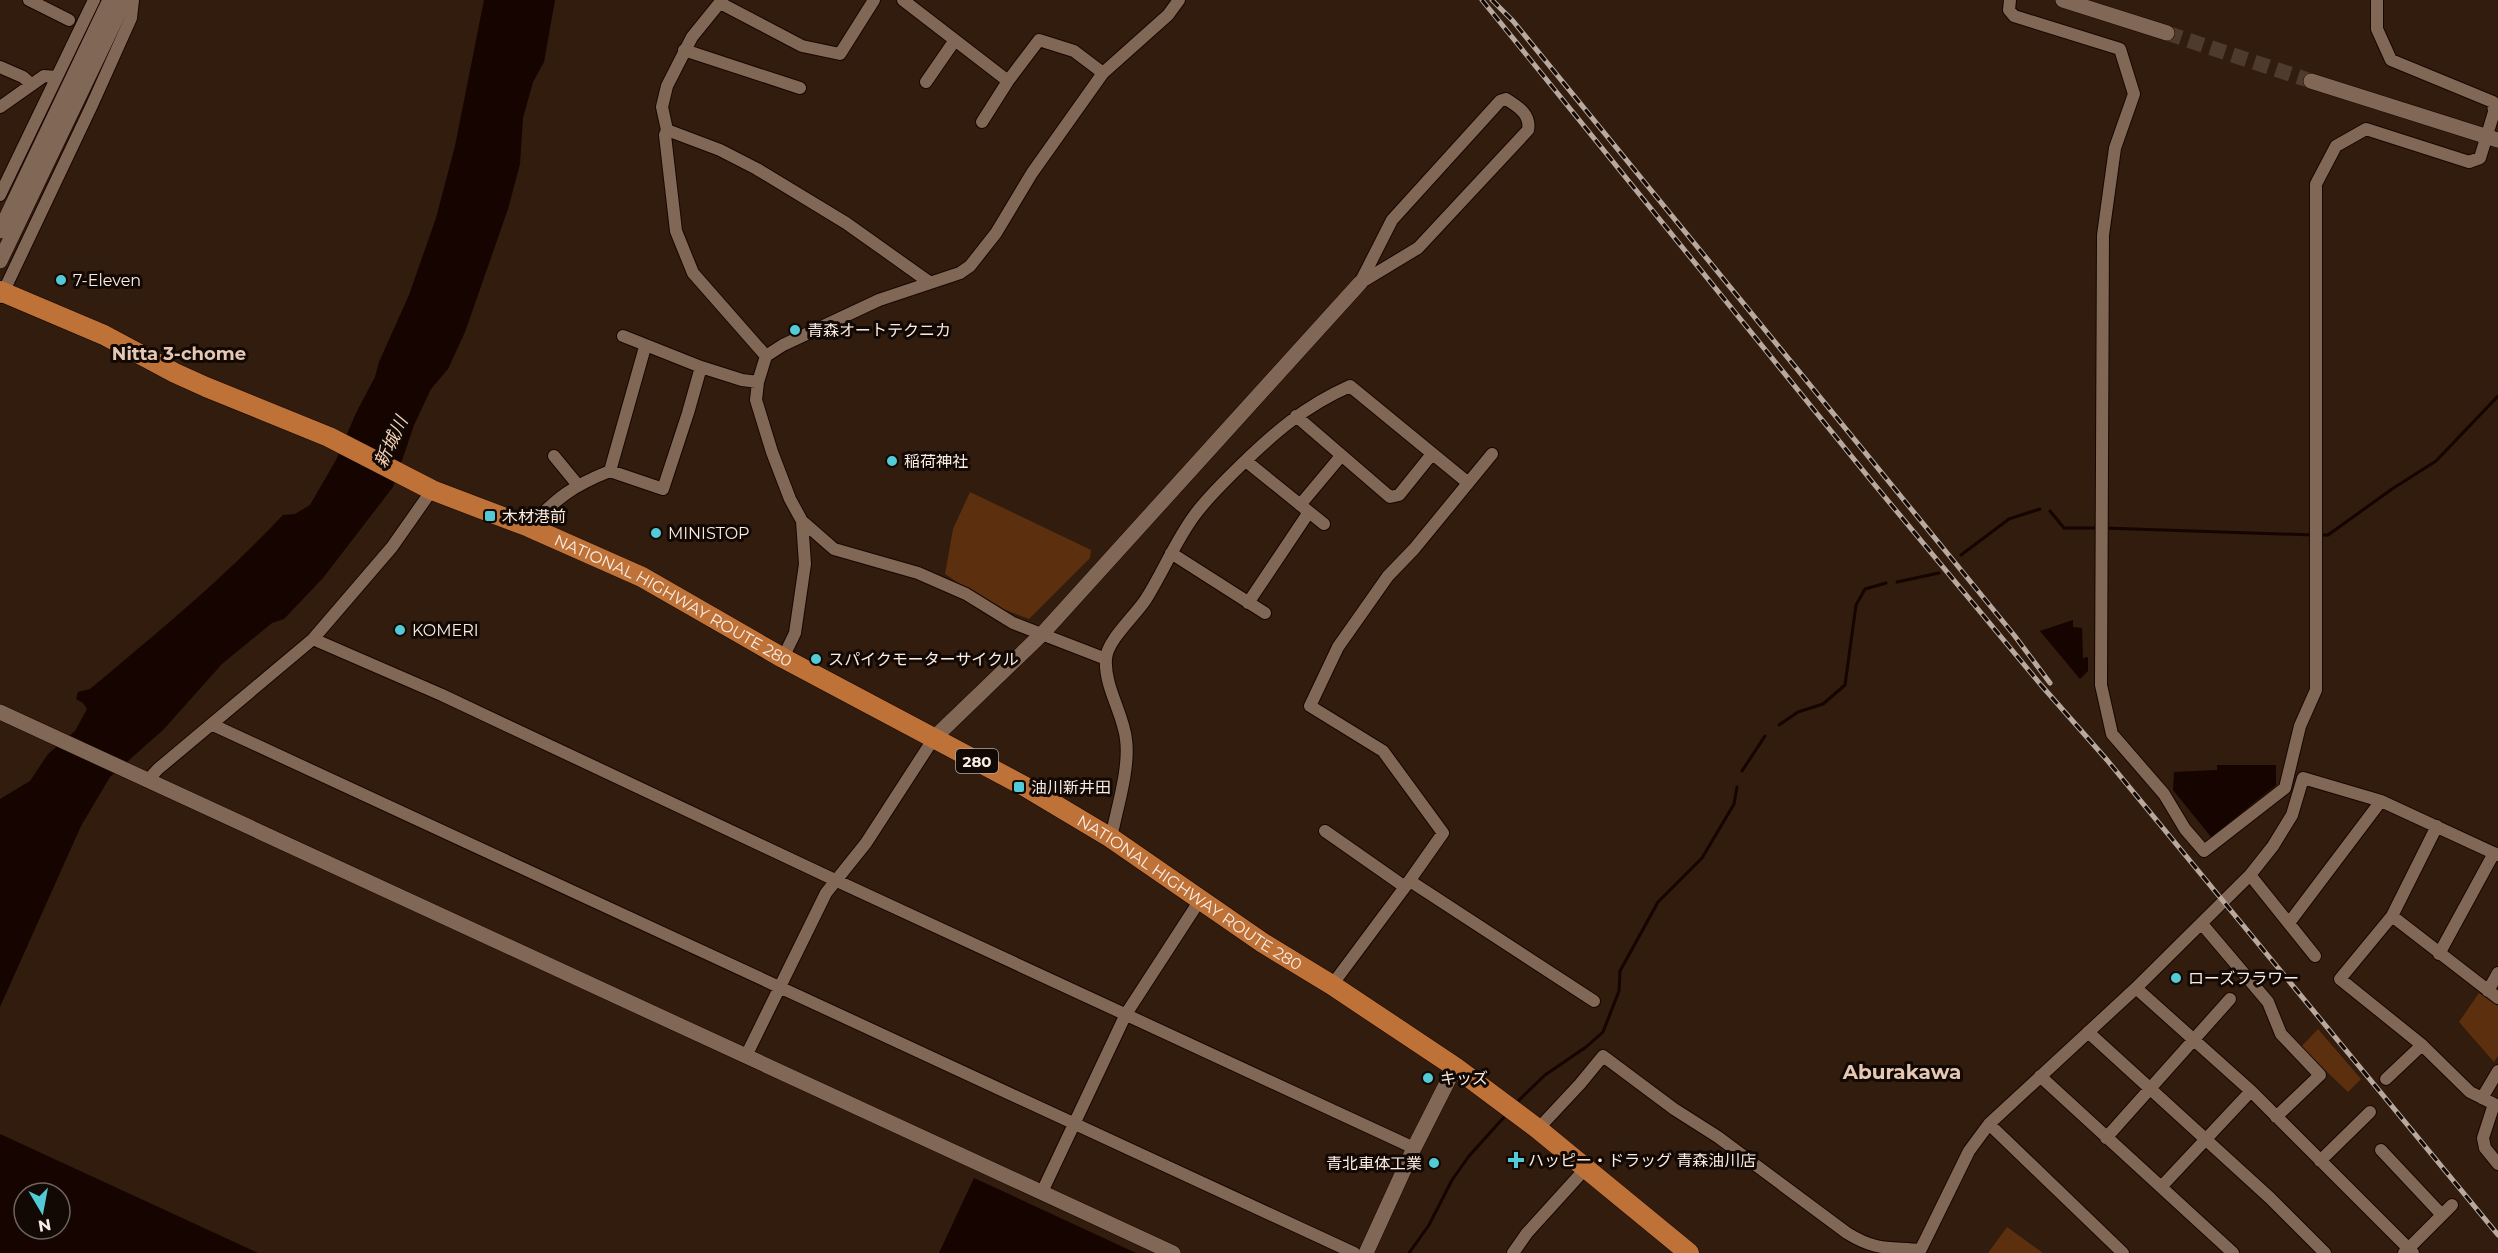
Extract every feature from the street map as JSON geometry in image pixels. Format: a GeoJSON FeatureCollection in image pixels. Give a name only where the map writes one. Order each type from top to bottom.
{"type":"FeatureCollection","features":[{"type":"Feature","properties":{"kind":"highway","name":"NATIONAL HIGHWAY ROUTE 280"},"geometry":{"type":"LineString","coordinates":[[1,294],[104,335],[206,387],[329,437],[432,490],[528,527],[642,577],[783,658],[1024,786],[1111,837],[1263,943],[1332,985],[1455,1067],[1538,1129],[1689,1253]]}},
{"type":"Feature","properties":{"kind":"street"},"geometry":{"type":"LineString","coordinates":[[29,0],[69,20]]}},
{"type":"Feature","properties":{"kind":"street"},"geometry":{"type":"LineString","coordinates":[[0,195],[94,0]]}},
{"type":"Feature","properties":{"kind":"street"},"geometry":{"type":"LineString","coordinates":[[0,261],[110,0]]}},
{"type":"Feature","properties":{"kind":"street"},"geometry":{"type":"LineString","coordinates":[[0,231],[125,0]]}},
{"type":"Feature","properties":{"kind":"street"},"geometry":{"type":"LineString","coordinates":[[1,294],[101,86],[131,18],[133,0]]}},
{"type":"Feature","properties":{"kind":"street"},"geometry":{"type":"LineString","coordinates":[[766,356],[693,273],[676,231],[665,135],[667,130],[663,118],[664,97],[684,50],[721,1],[802,46],[840,54],[874,0]]}},
{"type":"Feature","properties":{"kind":"street"},"geometry":{"type":"LineString","coordinates":[[903,0],[1008,81]]}},
{"type":"Feature","properties":{"kind":"street"},"geometry":{"type":"LineString","coordinates":[[1106,659],[1013,623],[966,594],[918,573],[834,549],[802,521],[790,499],[756,400],[758,382],[766,356],[783,345],[835,319],[929,282],[960,273],[970,266],[996,233],[1032,173],[1103,73],[1168,15],[1179,0]]}},
{"type":"Feature","properties":{"kind":"street"},"geometry":{"type":"LineString","coordinates":[[2010,0],[2009,10],[2014,16],[2120,49],[2134,94],[2115,148],[2103,235],[2101,686],[2112,734],[2164,794],[2185,829],[2205,851],[2285,788],[2300,726],[2316,690],[2316,184],[2336,146],[2366,129],[2469,162],[2480,158],[2492,139],[2493,102],[2391,60],[2377,29],[2377,0]]}},
{"type":"Feature","properties":{"kind":"street"},"geometry":{"type":"LineString","coordinates":[[2063,0],[2167,33]]}},
{"type":"Feature","properties":{"kind":"street"},"geometry":{"type":"LineString","coordinates":[[926,82],[956,40]]}},
{"type":"Feature","properties":{"kind":"street"},"geometry":{"type":"LineString","coordinates":[[982,122],[1008,81],[1040,40],[1074,51],[1103,73]]}},
{"type":"Feature","properties":{"kind":"street"},"geometry":{"type":"LineString","coordinates":[[684,50],[800,88]]}},
{"type":"Feature","properties":{"kind":"street"},"geometry":{"type":"LineString","coordinates":[[0,67],[23,77],[31,84]]}},
{"type":"Feature","properties":{"kind":"street"},"geometry":{"type":"LineString","coordinates":[[0,107],[44,76],[56,76]]}},
{"type":"Feature","properties":{"kind":"street"},"geometry":{"type":"LineString","coordinates":[[2311,81],[2492,139]]}},
{"type":"Feature","properties":{"kind":"street"},"geometry":{"type":"LineString","coordinates":[[746,1056],[826,892],[866,843],[934,738],[1043,633],[1360,283],[1392,220],[1500,101],[1506,99],[1527,115],[1530,121],[1528,130],[1418,248],[1360,283]]}},
{"type":"Feature","properties":{"kind":"street"},"geometry":{"type":"LineString","coordinates":[[667,130],[720,150],[757,170],[846,223],[929,282]]}},
{"type":"Feature","properties":{"kind":"street"},"geometry":{"type":"LineString","coordinates":[[623,336],[645,347],[701,367],[742,380],[758,382]]}},
{"type":"Feature","properties":{"kind":"street"},"geometry":{"type":"LineString","coordinates":[[610,471],[645,347]]}},
{"type":"Feature","properties":{"kind":"street"},"geometry":{"type":"LineString","coordinates":[[528,527],[553,501],[576,484],[610,471],[663,489],[701,367]]}},
{"type":"Feature","properties":{"kind":"street"},"geometry":{"type":"LineString","coordinates":[[1111,837],[1127,748],[1121,715],[1111,686],[1107,653],[1128,620],[1145,601],[1193,516],[1269,437],[1329,395],[1350,386],[1467,482]]}},
{"type":"Feature","properties":{"kind":"street"},"geometry":{"type":"LineString","coordinates":[[1296,416],[1390,497],[1399,495],[1432,454]]}},
{"type":"Feature","properties":{"kind":"street"},"geometry":{"type":"LineString","coordinates":[[1332,985],[1408,884],[1443,833],[1383,751],[1310,706],[1338,647],[1388,576],[1414,549],[1492,454]]}},
{"type":"Feature","properties":{"kind":"street"},"geometry":{"type":"LineString","coordinates":[[554,456],[576,484]]}},
{"type":"Feature","properties":{"kind":"street"},"geometry":{"type":"LineString","coordinates":[[1248,603],[1304,508],[1341,456]]}},
{"type":"Feature","properties":{"kind":"street"},"geometry":{"type":"LineString","coordinates":[[1246,461],[1324,524]]}},
{"type":"Feature","properties":{"kind":"street"},"geometry":{"type":"LineString","coordinates":[[141,779],[158,769],[213,725],[313,639],[392,547],[432,490]]}},
{"type":"Feature","properties":{"kind":"street"},"geometry":{"type":"LineString","coordinates":[[783,658],[795,633],[805,564],[802,521]]}},
{"type":"Feature","properties":{"kind":"street"},"geometry":{"type":"LineString","coordinates":[[1171,554],[1265,613]]}},
{"type":"Feature","properties":{"kind":"street"},"geometry":{"type":"LineString","coordinates":[[313,639],[442,695],[1414,1148]]}},
{"type":"Feature","properties":{"kind":"street"},"geometry":{"type":"LineString","coordinates":[[7,716],[1173,1253]]}},
{"type":"Feature","properties":{"kind":"street"},"geometry":{"type":"LineString","coordinates":[[213,725],[1354,1253]]}},
{"type":"Feature","properties":{"kind":"street"},"geometry":{"type":"LineString","coordinates":[[1538,1129],[1603,1056],[1863,1243],[1876,1247],[1919,1251],[1969,1152],[1989,1124],[2136,988],[2250,874],[2273,846],[2292,815],[2303,778],[2381,801],[2496,854],[2439,954]]}},
{"type":"Feature","properties":{"kind":"street"},"geometry":{"type":"LineString","coordinates":[[2289,923],[2381,801]]}},
{"type":"Feature","properties":{"kind":"street"},"geometry":{"type":"LineString","coordinates":[[2437,826],[2392,916],[2340,979],[2422,1045],[2470,1092],[2496,1105],[2483,1138],[2485,1148],[2498,1164]]}},
{"type":"Feature","properties":{"kind":"street"},"geometry":{"type":"LineString","coordinates":[[1325,831],[1594,1001]]}},
{"type":"Feature","properties":{"kind":"street"},"geometry":{"type":"LineString","coordinates":[[2250,874],[2315,956]]}},
{"type":"Feature","properties":{"kind":"street"},"geometry":{"type":"LineString","coordinates":[[1042,1192],[1126,1014],[1200,900]]}},
{"type":"Feature","properties":{"kind":"street"},"geometry":{"type":"LineString","coordinates":[[2392,916],[2493,994],[2498,973]]}},
{"type":"Feature","properties":{"kind":"street"},"geometry":{"type":"LineString","coordinates":[[2202,924],[2268,1002],[2281,1034],[2320,1075],[2276,1117]]}},
{"type":"Feature","properties":{"kind":"street"},"geometry":{"type":"LineString","coordinates":[[2136,988],[2251,1091],[2409,1252],[2452,1205]]}},
{"type":"Feature","properties":{"kind":"street"},"geometry":{"type":"LineString","coordinates":[[2106,1138],[2230,999]]}},
{"type":"Feature","properties":{"kind":"street"},"geometry":{"type":"LineString","coordinates":[[2088,1032],[2270,1198],[2325,1253]]}},
{"type":"Feature","properties":{"kind":"street"},"geometry":{"type":"LineString","coordinates":[[2386,1079],[2422,1045]]}},
{"type":"Feature","properties":{"kind":"street"},"geometry":{"type":"LineString","coordinates":[[1366,1253],[1414,1148],[1455,1067]]}},
{"type":"Feature","properties":{"kind":"street"},"geometry":{"type":"LineString","coordinates":[[2482,1098],[2498,1071]]}},
{"type":"Feature","properties":{"kind":"street"},"geometry":{"type":"LineString","coordinates":[[2040,1076],[2233,1253]]}},
{"type":"Feature","properties":{"kind":"street"},"geometry":{"type":"LineString","coordinates":[[2162,1186],[2251,1091]]}},
{"type":"Feature","properties":{"kind":"street"},"geometry":{"type":"LineString","coordinates":[[2320,1161],[2370,1112]]}},
{"type":"Feature","properties":{"kind":"street"},"geometry":{"type":"LineString","coordinates":[[1989,1124],[2123,1253]]}},
{"type":"Feature","properties":{"kind":"street"},"geometry":{"type":"LineString","coordinates":[[2381,1150],[2442,1215]]}},
{"type":"Feature","properties":{"kind":"street"},"geometry":{"type":"LineString","coordinates":[[1513,1253],[1527,1233],[1586,1168]]}},
{"type":"Feature","properties":{"kind":"shaded area"},"geometry":{"type":"Polygon","coordinates":[[[970,492],[1091,550],[1090,558],[1029,619],[992,605],[945,574],[953,529],[970,492]]]}},
{"type":"Feature","properties":{"kind":"shaded area"},"geometry":{"type":"Polygon","coordinates":[[[2479,993],[2498,1006],[2498,1056],[2494,1062],[2459,1022],[2479,993]]]}},
{"type":"Feature","properties":{"kind":"shaded area"},"geometry":{"type":"Polygon","coordinates":[[[2318,1029],[2361,1079],[2348,1092],[2301,1047],[2318,1029]]]}},
{"type":"Feature","properties":{"kind":"shaded area"},"geometry":{"type":"Polygon","coordinates":[[[2007,1227],[2043,1253],[1988,1253],[2007,1227]]]}},
{"type":"Feature","properties":{"kind":"water","name":"新城川"},"geometry":{"type":"Polygon","coordinates":[[[484,0],[555,0],[544,62],[533,82],[523,118],[520,164],[508,209],[465,332],[448,369],[431,389],[414,425],[393,487],[323,578],[284,619],[272,623],[222,664],[164,729],[110,777],[81,826],[0,1007],[0,799],[30,781],[48,754],[75,731],[87,709],[76,699],[78,692],[90,689],[165,626],[237,561],[283,515],[295,514],[310,505],[336,460],[356,413],[375,377],[379,362],[409,295],[436,218],[455,146],[484,0]]]}},
{"type":"Feature","properties":{"kind":"water"},"geometry":{"type":"Polygon","coordinates":[[[2073,620],[2073,627],[2082,628],[2083,658],[2088,657],[2088,671],[2080,679],[2040,631],[2073,620]]]}},
{"type":"Feature","properties":{"kind":"water"},"geometry":{"type":"Polygon","coordinates":[[[2217,765],[2276,765],[2276,785],[2211,837],[2173,790],[2174,772],[2217,770],[2217,765]]]}},
{"type":"Feature","properties":{"kind":"water"},"geometry":{"type":"Polygon","coordinates":[[[0,1134],[258,1253],[0,1253],[0,1134]]]}},
{"type":"Feature","properties":{"kind":"water"},"geometry":{"type":"Polygon","coordinates":[[[974,1178],[1136,1253],[939,1253],[974,1178]]]}},
{"type":"Feature","properties":{"kind":"waterway"},"geometry":{"type":"LineString","coordinates":[[2320,535],[2328,535],[2436,461],[2498,396]]}},
{"type":"Feature","properties":{"kind":"waterway"},"geometry":{"type":"LineString","coordinates":[[1961,555],[2009,519],[2040,509]]}},
{"type":"Feature","properties":{"kind":"waterway"},"geometry":{"type":"LineString","coordinates":[[2050,511],[2064,528],[2097,528]]}},
{"type":"Feature","properties":{"kind":"waterway"},"geometry":{"type":"LineString","coordinates":[[2104,528],[2313,535]]}},
{"type":"Feature","properties":{"kind":"waterway"},"geometry":{"type":"LineString","coordinates":[[1897,582],[1939,573]]}},
{"type":"Feature","properties":{"kind":"waterway"},"geometry":{"type":"LineString","coordinates":[[1779,725],[1798,712],[1823,704],[1845,685],[1856,605],[1865,589],[1886,583]]}},
{"type":"Feature","properties":{"kind":"waterway"},"geometry":{"type":"LineString","coordinates":[[1742,771],[1765,736]]}},
{"type":"Feature","properties":{"kind":"waterway"},"geometry":{"type":"LineString","coordinates":[[1516,1103],[1545,1075],[1586,1047],[1603,1032],[1619,991],[1620,971],[1658,902],[1702,858],[1734,804],[1737,787]]}},
{"type":"Feature","properties":{"kind":"waterway"},"geometry":{"type":"LineString","coordinates":[[1409,1253],[1429,1225],[1452,1180],[1469,1156],[1506,1115]]}},
{"type":"Feature","properties":{"kind":"tunnel"},"geometry":{"type":"LineString","coordinates":[[2167,33],[2311,81]]}},
{"type":"Feature","properties":{"kind":"railway"},"geometry":{"type":"LineString","coordinates":[[1482,0],[1874,484],[2041,685],[2107,760],[2498,1235]]}},
{"type":"Feature","properties":{"kind":"railway"},"geometry":{"type":"LineString","coordinates":[[1492,0],[1513,21],[2014,635],[2050,683]]}},
{"type":"Feature","properties":{"kind":"place","name":"7-Eleven"},"geometry":{"type":"Point","coordinates":[61,280]}},
{"type":"Feature","properties":{"kind":"place","name":"青森オートテクニカ"},"geometry":{"type":"Point","coordinates":[795,330]}},
{"type":"Feature","properties":{"kind":"place","name":"稲荷神社"},"geometry":{"type":"Point","coordinates":[892,461]}},
{"type":"Feature","properties":{"kind":"place","name":"木材港前"},"geometry":{"type":"Point","coordinates":[490,516]}},
{"type":"Feature","properties":{"kind":"place","name":"MINISTOP"},"geometry":{"type":"Point","coordinates":[656,533]}},
{"type":"Feature","properties":{"kind":"place","name":"KOMERI"},"geometry":{"type":"Point","coordinates":[400,630]}},
{"type":"Feature","properties":{"kind":"place","name":"スパイクモーターサイクル"},"geometry":{"type":"Point","coordinates":[816,659]}},
{"type":"Feature","properties":{"kind":"place","name":"油川新井田"},"geometry":{"type":"Point","coordinates":[1019,787]}},
{"type":"Feature","properties":{"kind":"place","name":"ローズフラワー"},"geometry":{"type":"Point","coordinates":[2176,978]}},
{"type":"Feature","properties":{"kind":"place","name":"キッズ"},"geometry":{"type":"Point","coordinates":[1428,1078]}},
{"type":"Feature","properties":{"kind":"place","name":"ハッピー・ドラッグ 青森油川店"},"geometry":{"type":"Point","coordinates":[1516,1160]}},
{"type":"Feature","properties":{"kind":"place","name":"青北車体工業"},"geometry":{"type":"Point","coordinates":[1434,1163]}},
{"type":"Feature","properties":{"kind":"district","name":"Nitta 3-chome"},"geometry":{"type":"Point","coordinates":[179,354]}},
{"type":"Feature","properties":{"kind":"district","name":"Aburakawa"},"geometry":{"type":"Point","coordinates":[1902,1072]}}]}
